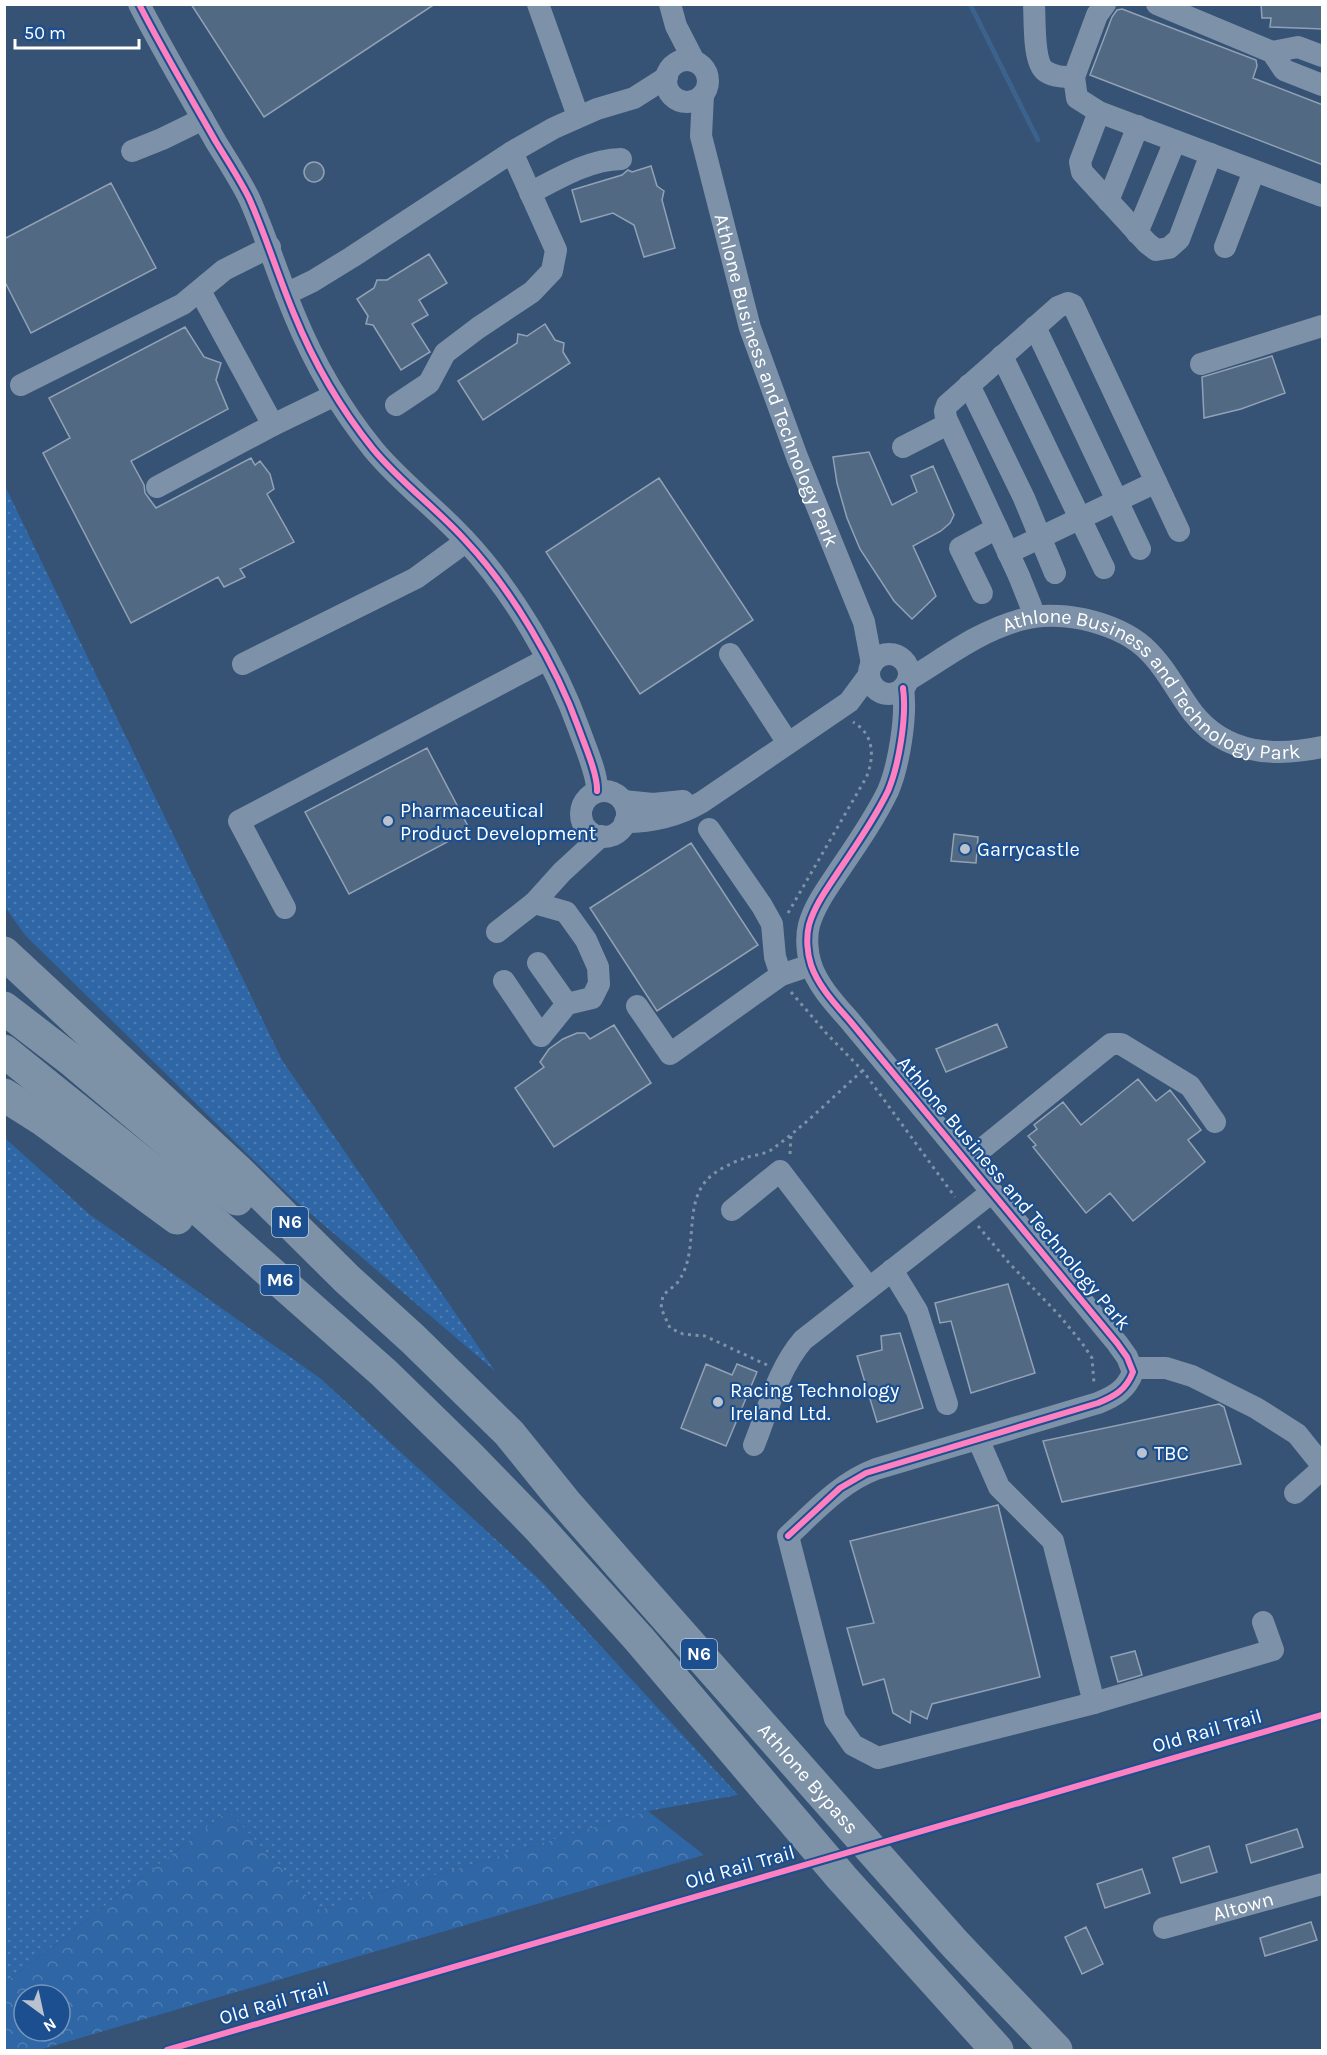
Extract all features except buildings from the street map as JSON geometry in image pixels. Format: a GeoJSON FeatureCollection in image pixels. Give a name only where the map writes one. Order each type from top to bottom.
{"type":"FeatureCollection","features":[{"type":"Feature","properties":{"kind":"highway","name":"N6"},"geometry":{"type":"LineString","coordinates":[[4,953],[237,1170],[347,1279],[509,1432],[564,1501]]}},
{"type":"Feature","properties":{"kind":"highway","name":"M6"},"geometry":{"type":"LineString","coordinates":[[4,1008],[74,1062],[213,1178],[345,1294],[564,1501]]}},
{"type":"Feature","properties":{"kind":"highway","name":"M6"},"geometry":{"type":"LineString","coordinates":[[4,1051],[184,1196],[384,1373],[538,1527]]}},
{"type":"Feature","properties":{"kind":"highway","name":"N6"},"geometry":{"type":"LineString","coordinates":[[4,1095],[42,1119],[150,1197],[277,1296],[538,1527]]}},
{"type":"Feature","properties":{"kind":"highway","name":"Athlone Bypass"},"geometry":{"type":"LineString","coordinates":[[564,1501],[963,1953],[1056,2050]]}},
{"type":"Feature","properties":{"kind":"highway","name":"Athlone Bypass"},"geometry":{"type":"LineString","coordinates":[[538,1527],[639,1639],[842,1878],[997,2050]]}},
{"type":"Feature","properties":{"kind":"street"},"geometry":{"type":"LineString","coordinates":[[139,4],[248,196],[270,247],[286,294],[315,360],[335,395],[374,450],[464,539],[508,596],[548,659],[573,713],[595,778],[597,791]]}},
{"type":"Feature","properties":{"kind":"street"},"geometry":{"type":"LineString","coordinates":[[538,4],[578,116]]}},
{"type":"Feature","properties":{"kind":"street"},"geometry":{"type":"LineString","coordinates":[[1034,4],[1037,58],[1044,70],[1059,76],[1074,77]]}},
{"type":"Feature","properties":{"kind":"street"},"geometry":{"type":"LineString","coordinates":[[1105,4],[1097,15],[1074,77],[1077,98],[1099,112],[1323,196]]}},
{"type":"Feature","properties":{"kind":"street"},"geometry":{"type":"LineString","coordinates":[[1157,4],[1272,52],[1298,47],[1323,56]]}},
{"type":"Feature","properties":{"kind":"street","name":"Athlone Business and Technology Park"},"geometry":{"type":"LineString","coordinates":[[673,15],[694,61],[705,69],[707,75],[708,82],[703,95],[701,136],[750,328],[797,457],[864,622],[889,676],[886,706],[899,744],[897,764],[888,791],[814,913],[807,936],[811,965],[836,1004],[1117,1343],[1133,1368]]}},
{"type":"Feature","properties":{"kind":"street","name":"Athlone Business and Technology Park"},"geometry":{"type":"LineString","coordinates":[[673,15],[671,50],[673,86],[688,121],[701,136]]}},
{"type":"Feature","properties":{"kind":"street"},"geometry":{"type":"LineString","coordinates":[[1272,52],[1284,70],[1323,85]]}},
{"type":"Feature","properties":{"kind":"street"},"geometry":{"type":"LineString","coordinates":[[286,294],[352,258],[512,152],[578,116],[634,98],[649,99],[673,86],[680,62],[694,61]]}},
{"type":"Feature","properties":{"kind":"street"},"geometry":{"type":"LineString","coordinates":[[673,86],[691,101],[703,95]]}},
{"type":"Feature","properties":{"kind":"street"},"geometry":{"type":"LineString","coordinates":[[1099,112],[1080,162],[1082,172],[1137,233],[1156,250],[1169,248],[1179,239],[1211,154]]}},
{"type":"Feature","properties":{"kind":"street"},"geometry":{"type":"LineString","coordinates":[[132,151],[203,118]]}},
{"type":"Feature","properties":{"kind":"street"},"geometry":{"type":"LineString","coordinates":[[1108,201],[1138,126]]}},
{"type":"Feature","properties":{"kind":"street"},"geometry":{"type":"LineString","coordinates":[[1137,233],[1175,141]]}},
{"type":"Feature","properties":{"kind":"street"},"geometry":{"type":"LineString","coordinates":[[396,405],[429,383],[445,353],[532,292],[552,271],[556,250],[512,152]]}},
{"type":"Feature","properties":{"kind":"street"},"geometry":{"type":"LineString","coordinates":[[530,193],[572,171],[607,159],[621,159]]}},
{"type":"Feature","properties":{"kind":"street"},"geometry":{"type":"LineString","coordinates":[[1225,247],[1254,171]]}},
{"type":"Feature","properties":{"kind":"street"},"geometry":{"type":"LineString","coordinates":[[21,385],[183,304],[224,270],[270,247]]}},
{"type":"Feature","properties":{"kind":"street"},"geometry":{"type":"LineString","coordinates":[[200,291],[273,425]]}},
{"type":"Feature","properties":{"kind":"street"},"geometry":{"type":"LineString","coordinates":[[1032,617],[1023,586],[948,424],[945,411],[947,405],[1058,307],[1068,303],[1073,305],[1179,531]]}},
{"type":"Feature","properties":{"kind":"street"},"geometry":{"type":"LineString","coordinates":[[1201,364],[1323,326]]}},
{"type":"Feature","properties":{"kind":"street"},"geometry":{"type":"LineString","coordinates":[[1035,327],[1140,549]]}},
{"type":"Feature","properties":{"kind":"street"},"geometry":{"type":"LineString","coordinates":[[1002,356],[1104,568]]}},
{"type":"Feature","properties":{"kind":"street"},"geometry":{"type":"LineString","coordinates":[[969,385],[1024,498],[1055,573]]}},
{"type":"Feature","properties":{"kind":"street"},"geometry":{"type":"LineString","coordinates":[[157,487],[273,425],[335,395]]}},
{"type":"Feature","properties":{"kind":"street"},"geometry":{"type":"LineString","coordinates":[[903,447],[948,424]]}},
{"type":"Feature","properties":{"kind":"street"},"geometry":{"type":"LineString","coordinates":[[1008,553],[1156,482]]}},
{"type":"Feature","properties":{"kind":"street"},"geometry":{"type":"LineString","coordinates":[[982,593],[960,548],[997,528]]}},
{"type":"Feature","properties":{"kind":"street"},"geometry":{"type":"LineString","coordinates":[[243,664],[416,578],[457,548],[464,539]]}},
{"type":"Feature","properties":{"kind":"street","name":"Athlone Business and Technology Park"},"geometry":{"type":"LineString","coordinates":[[889,676],[998,628],[1032,617],[1059,615],[1101,623],[1126,634],[1146,648],[1195,715],[1210,729],[1236,744],[1268,753],[1285,754],[1323,747]]}},
{"type":"Feature","properties":{"kind":"street"},"geometry":{"type":"LineString","coordinates":[[730,654],[788,743]]}},
{"type":"Feature","properties":{"kind":"street"},"geometry":{"type":"LineString","coordinates":[[285,908],[239,821],[548,659]]}},
{"type":"Feature","properties":{"kind":"street"},"geometry":{"type":"LineString","coordinates":[[624,811],[711,794],[788,743],[847,711],[889,676]]}},
{"type":"Feature","properties":{"kind":"street"},"geometry":{"type":"LineString","coordinates":[[562,872],[583,824],[581,808],[590,795],[597,791],[612,792],[624,811]]}},
{"type":"Feature","properties":{"kind":"street"},"geometry":{"type":"LineString","coordinates":[[583,824],[594,835],[616,833],[624,811]]}},
{"type":"Feature","properties":{"kind":"street"},"geometry":{"type":"LineString","coordinates":[[709,829],[772,924],[775,957],[781,975]]}},
{"type":"Feature","properties":{"kind":"street"},"geometry":{"type":"LineString","coordinates":[[496,932],[534,903],[562,872],[601,836]]}},
{"type":"Feature","properties":{"kind":"street"},"geometry":{"type":"LineString","coordinates":[[504,981],[541,1036],[567,1004],[592,998],[599,984],[598,967],[586,940],[566,912],[534,903]]}},
{"type":"Feature","properties":{"kind":"street"},"geometry":{"type":"LineString","coordinates":[[538,963],[567,1004]]}},
{"type":"Feature","properties":{"kind":"street"},"geometry":{"type":"LineString","coordinates":[[637,1006],[670,1054],[781,975],[811,965]]}},
{"type":"Feature","properties":{"kind":"street"},"geometry":{"type":"LineString","coordinates":[[967,1161],[1111,1044],[1121,1044],[1190,1086],[1215,1122]]}},
{"type":"Feature","properties":{"kind":"street"},"geometry":{"type":"LineString","coordinates":[[732,1210],[780,1171],[869,1288]]}},
{"type":"Feature","properties":{"kind":"street","name":"Athlone Business and Technology Park"},"geometry":{"type":"LineString","coordinates":[[754,1445],[782,1371],[793,1352],[810,1334],[992,1192]]}},
{"type":"Feature","properties":{"kind":"street"},"geometry":{"type":"LineString","coordinates":[[892,1270],[917,1311],[947,1404]]}},
{"type":"Feature","properties":{"kind":"street"},"geometry":{"type":"LineString","coordinates":[[1263,1622],[1273,1650],[1094,1703],[878,1758],[853,1745],[835,1719],[788,1536],[840,1488],[866,1473],[1091,1406],[1123,1390],[1131,1378],[1133,1368],[1166,1368],[1192,1377],[1256,1408],[1297,1434],[1323,1467],[1295,1493]]}},
{"type":"Feature","properties":{"kind":"street"},"geometry":{"type":"LineString","coordinates":[[978,1439],[999,1487],[1053,1541],[1094,1703]]}},
{"type":"Feature","properties":{"kind":"street","name":"Altown"},"geometry":{"type":"LineString","coordinates":[[1164,1928],[1323,1884]]}},
{"type":"Feature","properties":{"kind":"path"},"geometry":{"type":"LineString","coordinates":[[786,920],[796,897],[861,788],[871,766],[871,749],[867,733],[853,722],[847,711]]}},
{"type":"Feature","properties":{"kind":"path"},"geometry":{"type":"LineString","coordinates":[[781,975],[793,996],[863,1071],[967,1212],[1010,1264],[1059,1315],[1092,1358],[1095,1376],[1091,1406]]}},
{"type":"Feature","properties":{"kind":"green space"},"geometry":{"type":"Polygon","coordinates":[[[5,486],[282,1060],[495,1371],[291,1197],[25,935],[5,907],[5,486]]]}},
{"type":"Feature","properties":{"kind":"green space"},"geometry":{"type":"Polygon","coordinates":[[[5,1138],[89,1214],[321,1379],[540,1580],[738,1795],[648,1811],[320,1910],[228,1811],[5,1983],[5,1138]]]}},
{"type":"Feature","properties":{"kind":"green space"},"geometry":{"type":"Polygon","coordinates":[[[228,1811],[320,1910],[648,1811],[704,1855],[72,2040],[72,1983],[12,1983],[12,2043],[63,2043],[39,2050],[5,2050],[5,1983],[228,1811]]]}},
{"type":"Feature","properties":{"kind":"waterway"},"geometry":{"type":"LineString","coordinates":[[970,4],[1038,140]]}},
{"type":"Feature","properties":{"kind":"cycle path"},"geometry":{"type":"LineString","coordinates":[[139,4],[249,198],[294,314],[329,385],[373,449],[465,540],[516,605],[545,654],[569,705],[588,752],[597,791]]}},
{"type":"Feature","properties":{"kind":"cycle path"},"geometry":{"type":"LineString","coordinates":[[788,1536],[840,1488],[866,1473],[1098,1403],[1119,1392],[1133,1372],[1127,1357],[1117,1343],[833,1002],[811,965],[807,935],[815,910],[872,821],[892,780],[903,726],[903,688]]}},
{"type":"Feature","properties":{"kind":"cycle path","name":"Old Rail Trail"},"geometry":{"type":"LineString","coordinates":[[167,2050],[1322,1715]]}},
{"type":"Feature","properties":{"kind":"place","name":"Pharmaceutical Product Development"},"geometry":{"type":"Point","coordinates":[388,821]}},
{"type":"Feature","properties":{"kind":"place","name":"Garrycastle"},"geometry":{"type":"Point","coordinates":[965,849]}},
{"type":"Feature","properties":{"kind":"place","name":"Racing Technology Ireland Ltd."},"geometry":{"type":"Point","coordinates":[718,1402]}},
{"type":"Feature","properties":{"kind":"place","name":"TBC"},"geometry":{"type":"Point","coordinates":[1142,1453]}}]}
